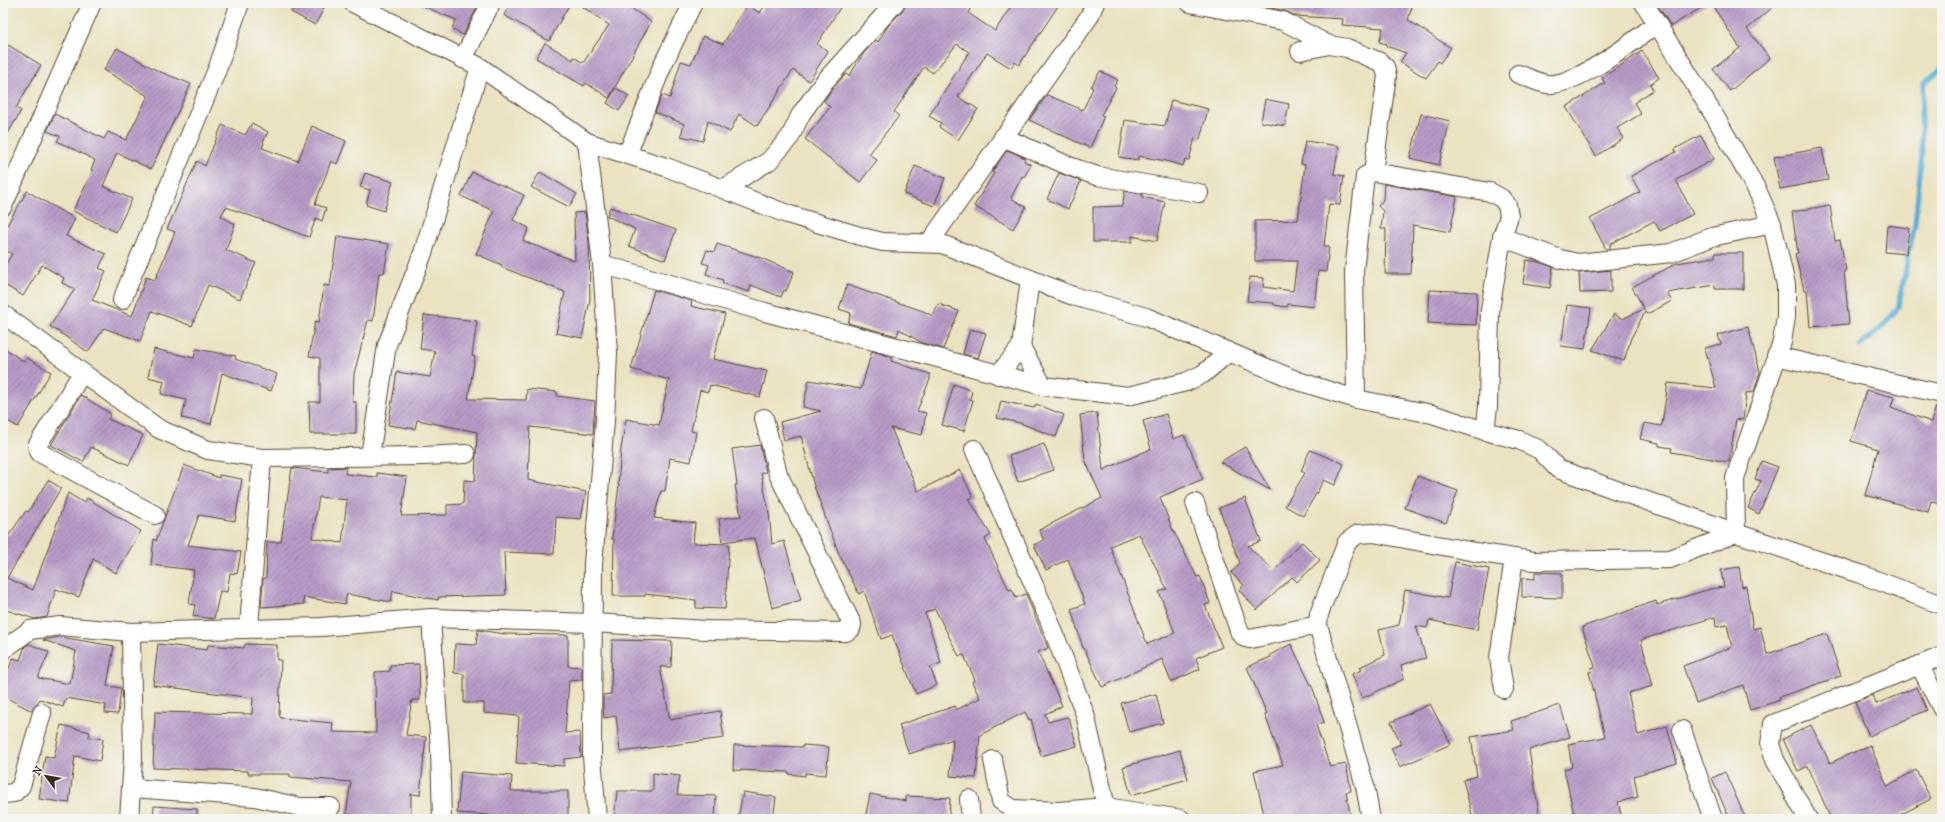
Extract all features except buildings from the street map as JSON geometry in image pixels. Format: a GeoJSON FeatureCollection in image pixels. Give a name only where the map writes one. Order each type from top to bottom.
{"type":"FeatureCollection","features":[{"type":"Feature","properties":{"kind":"street"},"geometry":{"type":"LineString","coordinates":[[3,206],[92,3]]}},
{"type":"Feature","properties":{"kind":"street"},"geometry":{"type":"LineString","coordinates":[[122,300],[218,67],[240,3]]}},
{"type":"Feature","properties":{"kind":"street"},"geometry":{"type":"LineString","coordinates":[[353,3],[480,67],[587,142],[666,167],[787,214],[870,239],[883,242],[942,244],[1073,296],[1146,318],[1298,381],[1356,399],[1432,414],[1519,440],[1540,450],[1558,469],[1736,534],[1860,574],[1942,605]]}},
{"type":"Feature","properties":{"kind":"street"},"geometry":{"type":"LineString","coordinates":[[463,59],[491,3]]}},
{"type":"Feature","properties":{"kind":"street"},"geometry":{"type":"LineString","coordinates":[[627,155],[663,64],[693,3]]}},
{"type":"Feature","properties":{"kind":"street"},"geometry":{"type":"LineString","coordinates":[[723,189],[769,161],[790,138],[801,114],[825,81],[895,3]]}},
{"type":"Feature","properties":{"kind":"street"},"geometry":{"type":"LineString","coordinates":[[928,243],[1089,17],[1096,3]]}},
{"type":"Feature","properties":{"kind":"street"},"geometry":{"type":"LineString","coordinates":[[1190,3],[1283,21],[1329,45],[1348,48],[1380,62],[1385,67],[1387,76],[1373,172]]}},
{"type":"Feature","properties":{"kind":"street"},"geometry":{"type":"LineString","coordinates":[[1644,3],[1717,120],[1757,190],[1772,224],[1786,285],[1786,317],[1782,342],[1735,478],[1736,534]]}},
{"type":"Feature","properties":{"kind":"street"},"geometry":{"type":"LineString","coordinates":[[1518,74],[1546,84],[1561,83],[1618,53],[1656,24]]}},
{"type":"Feature","properties":{"kind":"street"},"geometry":{"type":"LineString","coordinates":[[1300,51],[1329,45]]}},
{"type":"Feature","properties":{"kind":"street"},"geometry":{"type":"LineString","coordinates":[[370,456],[387,345],[423,253],[480,67]]}},
{"type":"Feature","properties":{"kind":"street"},"geometry":{"type":"LineString","coordinates":[[1003,137],[1068,166],[1097,176],[1199,193]]}},
{"type":"Feature","properties":{"kind":"street"},"geometry":{"type":"LineString","coordinates":[[587,142],[602,264],[608,353],[605,421],[593,564],[592,756],[597,819]]}},
{"type":"Feature","properties":{"kind":"street"},"geometry":{"type":"LineString","coordinates":[[1356,399],[1354,271],[1365,176],[1373,172],[1490,192],[1501,198],[1507,204],[1509,216],[1502,237],[1490,310],[1488,407],[1485,431]]}},
{"type":"Feature","properties":{"kind":"street"},"geometry":{"type":"LineString","coordinates":[[942,222],[955,250]]}},
{"type":"Feature","properties":{"kind":"street"},"geometry":{"type":"LineString","coordinates":[[1502,237],[1560,259],[1578,263],[1671,253],[1712,237],[1772,224]]}},
{"type":"Feature","properties":{"kind":"street"},"geometry":{"type":"LineString","coordinates":[[602,264],[765,312],[1043,386],[1128,396],[1186,382],[1203,374],[1229,352]]}},
{"type":"Feature","properties":{"kind":"street"},"geometry":{"type":"LineString","coordinates":[[998,375],[1020,347],[1030,279]]}},
{"type":"Feature","properties":{"kind":"street"},"geometry":{"type":"LineString","coordinates":[[3,314],[159,429],[208,450],[262,458],[466,454]]}},
{"type":"Feature","properties":{"kind":"street"},"geometry":{"type":"LineString","coordinates":[[1020,347],[1043,386]]}},
{"type":"Feature","properties":{"kind":"street"},"geometry":{"type":"LineString","coordinates":[[1776,356],[1942,394]]}},
{"type":"Feature","properties":{"kind":"street"},"geometry":{"type":"LineString","coordinates":[[82,373],[37,446],[40,453],[155,515]]}},
{"type":"Feature","properties":{"kind":"street"},"geometry":{"type":"LineString","coordinates":[[3,650],[30,630],[60,626],[131,632],[249,627],[321,626],[431,618],[593,622],[707,630],[846,632],[851,629],[852,624],[778,474],[764,418]]}},
{"type":"Feature","properties":{"kind":"street"},"geometry":{"type":"LineString","coordinates":[[974,449],[1048,617],[1085,714],[1106,807]]}},
{"type":"Feature","properties":{"kind":"street"},"geometry":{"type":"LineString","coordinates":[[249,627],[262,458]]}},
{"type":"Feature","properties":{"kind":"street"},"geometry":{"type":"LineString","coordinates":[[1195,503],[1240,634],[1245,638],[1250,639],[1318,625]]}},
{"type":"Feature","properties":{"kind":"street"},"geometry":{"type":"LineString","coordinates":[[1371,819],[1365,786],[1318,625],[1319,614],[1347,542],[1358,534],[1373,533],[1534,561],[1670,558],[1736,534]]}},
{"type":"Feature","properties":{"kind":"street"},"geometry":{"type":"LineString","coordinates":[[1504,689],[1499,658],[1514,558]]}},
{"type":"Feature","properties":{"kind":"street"},"geometry":{"type":"LineString","coordinates":[[431,618],[440,750],[442,819]]}},
{"type":"Feature","properties":{"kind":"street"},"geometry":{"type":"LineString","coordinates":[[129,819],[133,759],[131,632]]}},
{"type":"Feature","properties":{"kind":"street"},"geometry":{"type":"LineString","coordinates":[[1808,819],[1775,760],[1770,744],[1773,724],[1942,656]]}},
{"type":"Feature","properties":{"kind":"street"},"geometry":{"type":"LineString","coordinates":[[1920,666],[1942,709]]}},
{"type":"Feature","properties":{"kind":"street"},"geometry":{"type":"LineString","coordinates":[[3,794],[14,793],[21,786],[42,713]]}},
{"type":"Feature","properties":{"kind":"street"},"geometry":{"type":"LineString","coordinates":[[1682,730],[1714,819]]}},
{"type":"Feature","properties":{"kind":"street"},"geometry":{"type":"LineString","coordinates":[[993,760],[1001,801],[1013,809],[1059,811],[1106,807],[1181,819]]}},
{"type":"Feature","properties":{"kind":"street"},"geometry":{"type":"LineString","coordinates":[[131,788],[255,797],[298,813],[331,807]]}},
{"type":"Feature","properties":{"kind":"street"},"geometry":{"type":"LineString","coordinates":[[969,799],[972,819]]}},
{"type":"Feature","properties":{"kind":"waterway"},"geometry":{"type":"LineString","coordinates":[[1860,346],[1883,326],[1898,308],[1915,223],[1922,154],[1921,115],[1924,83],[1942,68]]}}]}
